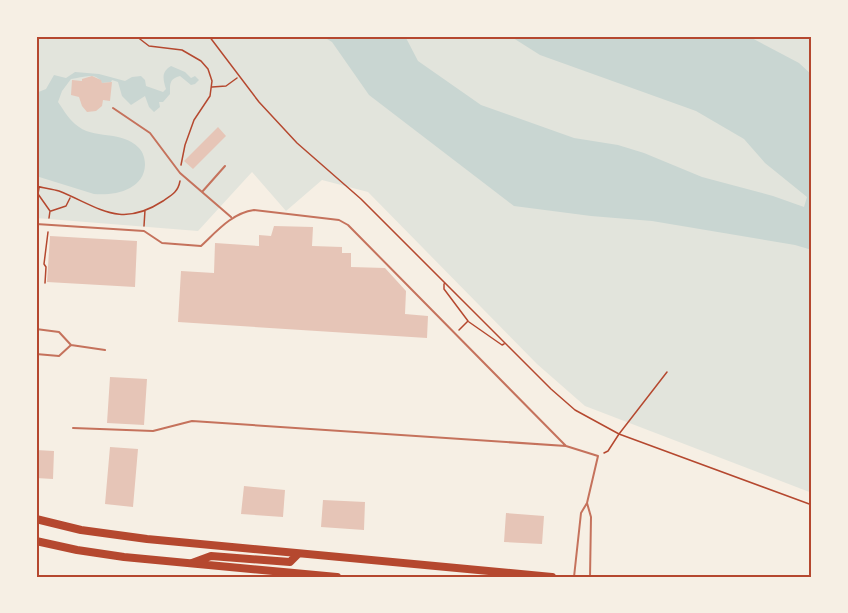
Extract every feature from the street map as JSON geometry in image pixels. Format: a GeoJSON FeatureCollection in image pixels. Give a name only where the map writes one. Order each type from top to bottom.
{"type":"FeatureCollection","features":[{"type":"Feature","properties":{"kind":"main road"},"geometry":{"type":"LineString","coordinates":[[36,519],[81,530],[122,536],[552,577]]}},
{"type":"Feature","properties":{"kind":"main road"},"geometry":{"type":"LineString","coordinates":[[36,541],[100,554],[337,577]]}},
{"type":"Feature","properties":{"kind":"main road"},"geometry":{"type":"LineString","coordinates":[[191,563],[211,556],[290,562],[298,554]]}},
{"type":"Feature","properties":{"kind":"lane"},"geometry":{"type":"LineString","coordinates":[[112,108],[150,133],[180,173],[232,217]]}},
{"type":"Feature","properties":{"kind":"lane"},"geometry":{"type":"LineString","coordinates":[[202,192],[225,166]]}},
{"type":"Feature","properties":{"kind":"lane"},"geometry":{"type":"LineString","coordinates":[[36,224],[144,231],[162,243],[201,246],[232,217],[245,211],[254,210],[339,220],[348,225],[566,446]]}},
{"type":"Feature","properties":{"kind":"lane"},"geometry":{"type":"LineString","coordinates":[[36,329],[59,332],[71,345],[105,350]]}},
{"type":"Feature","properties":{"kind":"lane"},"geometry":{"type":"LineString","coordinates":[[36,354],[59,356],[71,345]]}},
{"type":"Feature","properties":{"kind":"lane"},"geometry":{"type":"LineString","coordinates":[[72,428],[153,431],[192,421],[566,446],[598,456],[586,503],[581,513],[574,577]]}},
{"type":"Feature","properties":{"kind":"lane"},"geometry":{"type":"LineString","coordinates":[[586,503],[591,518],[590,577]]}},
{"type":"Feature","properties":{"kind":"path"},"geometry":{"type":"LineString","coordinates":[[209,36],[259,102],[297,143],[361,199],[575,410],[618,434],[812,505]]}},
{"type":"Feature","properties":{"kind":"path"},"geometry":{"type":"LineString","coordinates":[[211,87],[226,86],[239,77]]}},
{"type":"Feature","properties":{"kind":"path"},"geometry":{"type":"LineString","coordinates":[[39,187],[38,194],[50,211],[44,264],[46,267],[45,283]]}},
{"type":"Feature","properties":{"kind":"path"},"geometry":{"type":"LineString","coordinates":[[50,211],[66,206],[71,197]]}},
{"type":"Feature","properties":{"kind":"path"},"geometry":{"type":"LineString","coordinates":[[144,231],[146,209]]}},
{"type":"Feature","properties":{"kind":"path"},"geometry":{"type":"LineString","coordinates":[[444,283],[444,289],[468,321],[502,345],[505,343]]}},
{"type":"Feature","properties":{"kind":"path"},"geometry":{"type":"LineString","coordinates":[[456,333],[468,321]]}},
{"type":"Feature","properties":{"kind":"path"},"geometry":{"type":"LineString","coordinates":[[598,456],[608,451],[618,434],[667,372]]}},
{"type":"Feature","properties":{"kind":"shaded area"},"geometry":{"type":"Polygon","coordinates":[[[36,36],[812,36],[812,493],[585,406],[537,364],[368,192],[322,180],[286,211],[252,172],[198,231],[36,218],[36,36]]]}},
{"type":"Feature","properties":{"kind":"shaded area"},"geometry":{"type":"Polygon","coordinates":[[[322,36],[405,36],[418,61],[481,105],[574,138],[618,145],[702,177],[773,196],[804,207],[807,197],[765,163],[744,139],[696,111],[540,55],[510,36],[748,36],[799,63],[812,75],[812,250],[795,245],[652,221],[514,206],[369,95],[332,42],[322,36]]]}},
{"type":"Feature","properties":{"kind":"shaded area"},"geometry":{"type":"Polygon","coordinates":[[[171,66],[199,80],[191,85],[180,76],[172,80],[170,94],[163,102],[159,102],[160,107],[154,112],[149,107],[145,96],[131,105],[122,96],[118,82],[112,80],[102,83],[92,76],[71,79],[62,91],[58,102],[70,119],[82,129],[124,139],[139,148],[144,156],[145,165],[143,174],[134,186],[110,194],[94,194],[36,176],[36,93],[46,89],[54,75],[66,78],[75,72],[99,74],[125,81],[141,76],[146,86],[163,92],[166,89],[164,73],[171,66]]]}},
{"type":"Feature","properties":{"kind":"building"},"geometry":{"type":"Polygon","coordinates":[[[92,76],[101,80],[102,83],[112,82],[110,101],[103,100],[102,106],[96,111],[87,112],[79,97],[71,95],[72,80],[82,81],[92,76]]]}},
{"type":"Feature","properties":{"kind":"building"},"geometry":{"type":"Polygon","coordinates":[[[218,127],[226,136],[193,169],[184,161],[218,127]]]}},
{"type":"Feature","properties":{"kind":"building"},"geometry":{"type":"Polygon","coordinates":[[[274,226],[313,227],[312,246],[342,247],[342,253],[351,253],[351,267],[385,268],[406,291],[405,314],[428,316],[427,338],[178,322],[181,271],[214,273],[215,243],[259,246],[259,235],[271,236],[274,226]]]}},
{"type":"Feature","properties":{"kind":"building"},"geometry":{"type":"Polygon","coordinates":[[[50,236],[137,241],[135,287],[47,282],[50,236]]]}},
{"type":"Feature","properties":{"kind":"building"},"geometry":{"type":"Polygon","coordinates":[[[110,377],[147,379],[144,425],[107,423],[110,377]]]}},
{"type":"Feature","properties":{"kind":"building"},"geometry":{"type":"Polygon","coordinates":[[[110,447],[138,449],[133,507],[105,504],[110,447]]]}},
{"type":"Feature","properties":{"kind":"building"},"geometry":{"type":"Polygon","coordinates":[[[36,450],[54,451],[53,479],[36,478],[36,450]]]}},
{"type":"Feature","properties":{"kind":"building"},"geometry":{"type":"Polygon","coordinates":[[[244,486],[285,490],[283,517],[241,514],[244,486]]]}},
{"type":"Feature","properties":{"kind":"building"},"geometry":{"type":"Polygon","coordinates":[[[323,500],[365,502],[364,530],[321,527],[323,500]]]}},
{"type":"Feature","properties":{"kind":"building"},"geometry":{"type":"Polygon","coordinates":[[[506,513],[544,516],[542,544],[504,542],[506,513]]]}}]}
